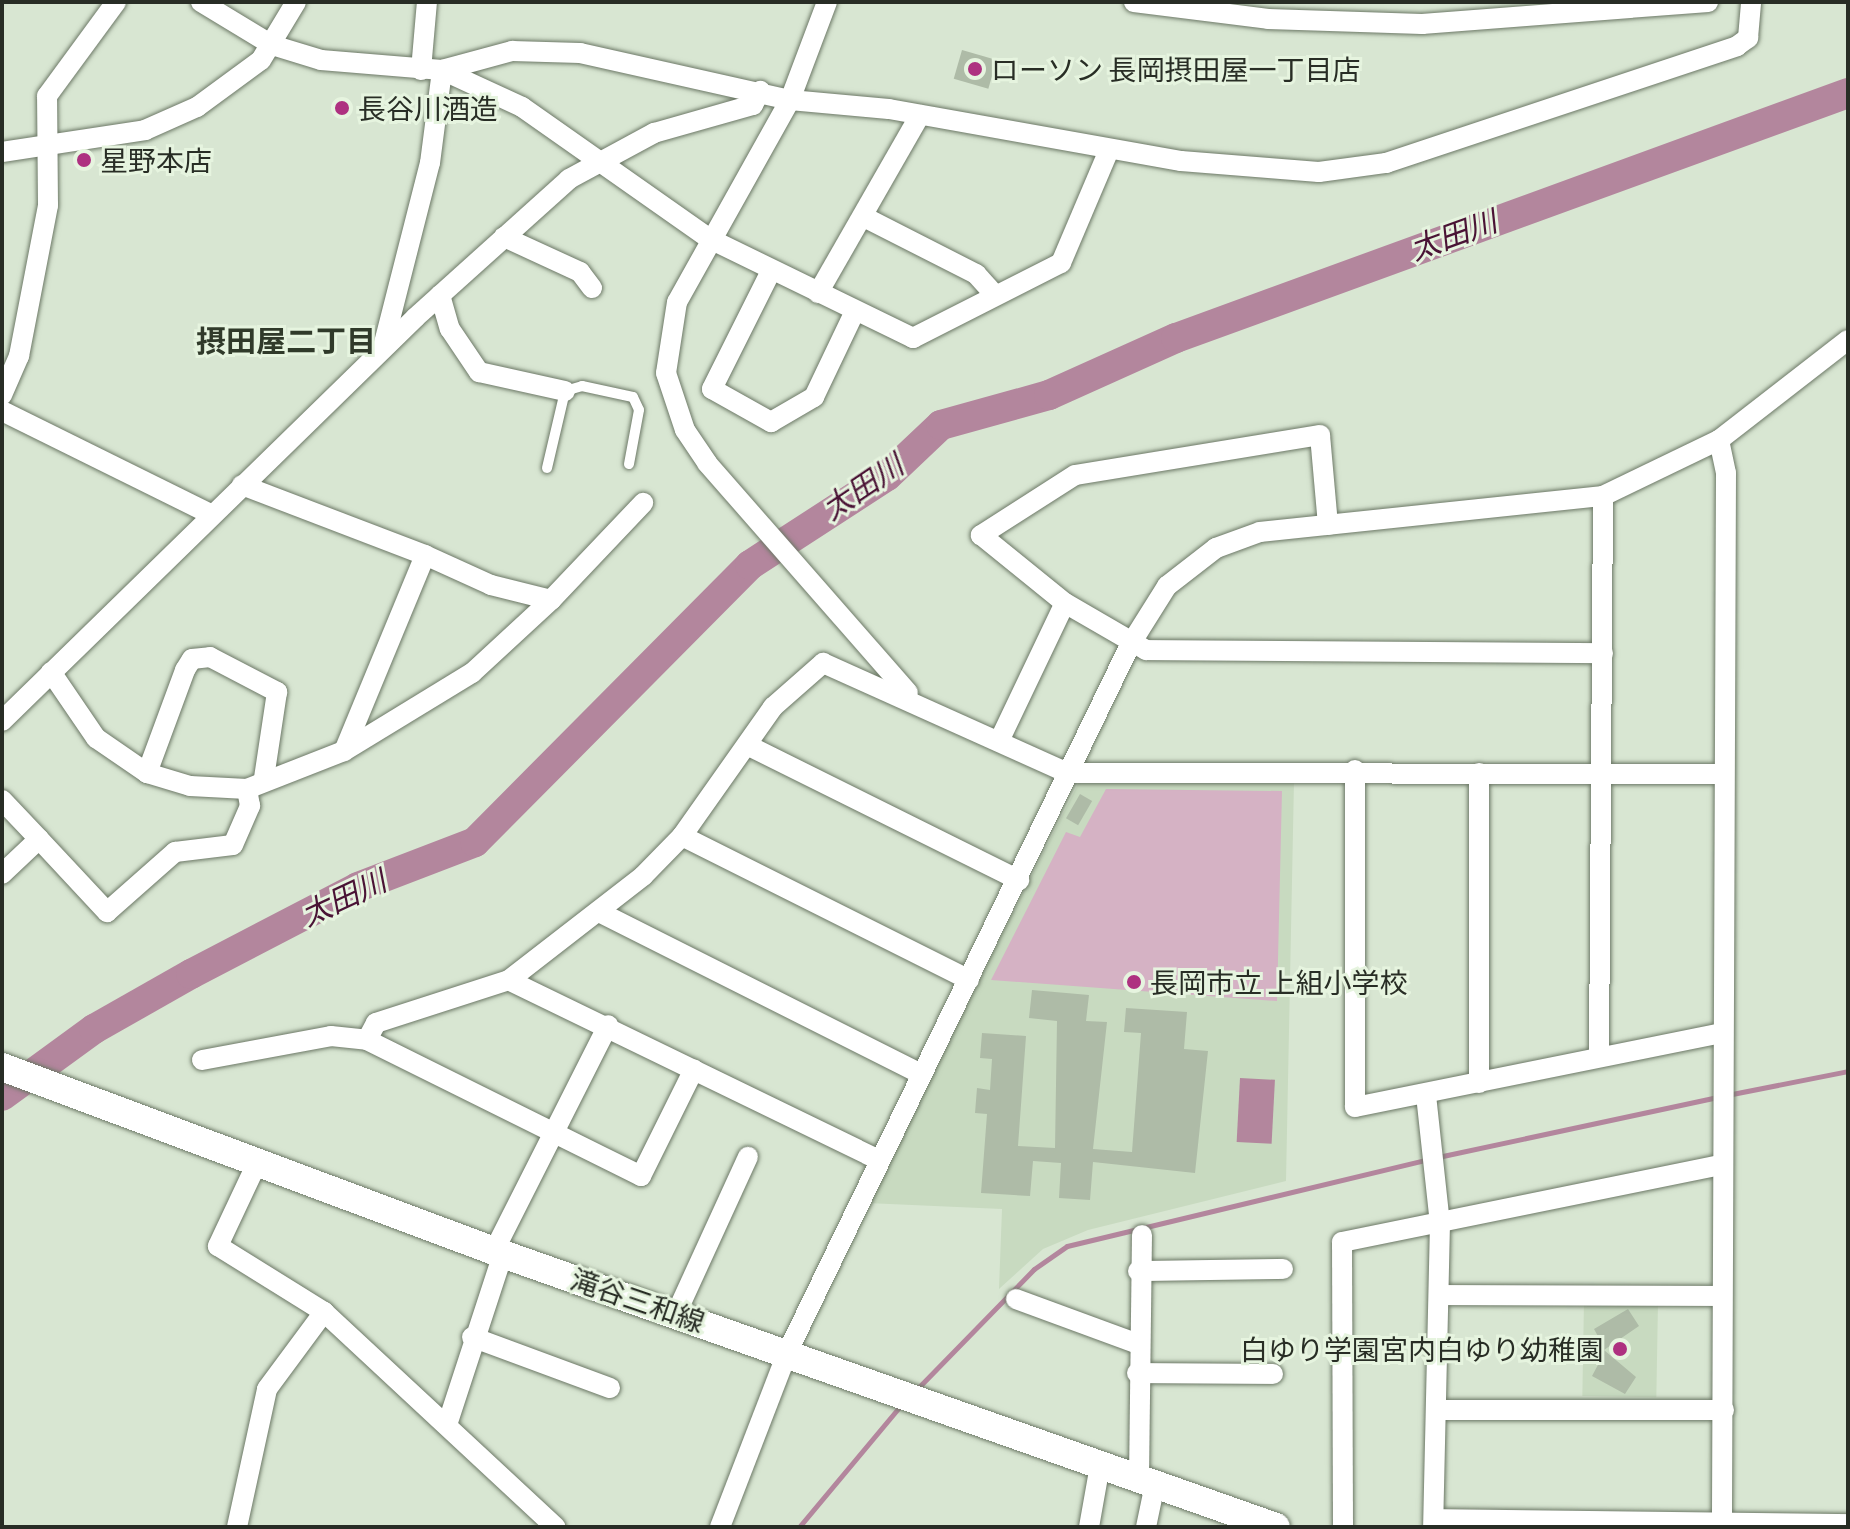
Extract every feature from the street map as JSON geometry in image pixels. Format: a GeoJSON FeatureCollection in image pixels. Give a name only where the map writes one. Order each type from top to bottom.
{"type":"FeatureCollection","features":[{"type":"Feature","properties":{"kind":"main road","name":"滝谷三和線"},"geometry":{"type":"LineString","coordinates":[[2,1067],[499,1253],[788,1351],[1147,1481],[1246,1522],[1276,1527]]}},
{"type":"Feature","properties":{"kind":"street"},"geometry":{"type":"LineString","coordinates":[[2,395],[37,276],[51,147],[47,96],[116,2]]}},
{"type":"Feature","properties":{"kind":"street"},"geometry":{"type":"LineString","coordinates":[[201,2],[272,45],[321,60],[442,70],[546,50],[760,91],[790,100],[920,115],[1109,150],[1284,171],[1386,163],[1737,46],[1751,28],[1751,2]]}},
{"type":"Feature","properties":{"kind":"street"},"geometry":{"type":"LineString","coordinates":[[2,152],[51,147],[165,123],[252,69],[272,45],[296,2]]}},
{"type":"Feature","properties":{"kind":"street"},"geometry":{"type":"LineString","coordinates":[[421,70],[427,2]]}},
{"type":"Feature","properties":{"kind":"street"},"geometry":{"type":"LineString","coordinates":[[827,2],[790,100],[677,302],[666,373],[685,430],[723,483],[913,699]]}},
{"type":"Feature","properties":{"kind":"street"},"geometry":{"type":"LineString","coordinates":[[1134,2],[1268,19],[1422,24],[1708,2]]}},
{"type":"Feature","properties":{"kind":"street"},"geometry":{"type":"LineString","coordinates":[[442,70],[522,107],[710,239],[913,338],[994,294],[1061,263],[1109,150]]}},
{"type":"Feature","properties":{"kind":"street"},"geometry":{"type":"LineString","coordinates":[[381,354],[430,163],[442,70]]}},
{"type":"Feature","properties":{"kind":"street"},"geometry":{"type":"LineString","coordinates":[[2,721],[210,514],[504,237],[599,161],[654,133],[753,105],[760,91]]}},
{"type":"Feature","properties":{"kind":"street"},"geometry":{"type":"LineString","coordinates":[[818,293],[920,115]]}},
{"type":"Feature","properties":{"kind":"street"},"geometry":{"type":"LineString","coordinates":[[864,217],[976,274],[994,294]]}},
{"type":"Feature","properties":{"kind":"street"},"geometry":{"type":"LineString","coordinates":[[504,237],[580,272],[592,288]]}},
{"type":"Feature","properties":{"kind":"street"},"geometry":{"type":"LineString","coordinates":[[771,271],[712,389],[771,422],[814,397],[855,311]]}},
{"type":"Feature","properties":{"kind":"street"},"geometry":{"type":"LineString","coordinates":[[440,295],[450,329],[479,372],[565,391]]}},
{"type":"Feature","properties":{"kind":"street"},"geometry":{"type":"LineString","coordinates":[[720,1527],[788,1351],[921,1074],[1019,880],[1130,645],[1167,586],[1216,548],[1260,532],[1603,496],[1719,440],[1848,340]]}},
{"type":"Feature","properties":{"kind":"street"},"geometry":{"type":"LineString","coordinates":[[2,411],[210,514]]}},
{"type":"Feature","properties":{"kind":"street"},"geometry":{"type":"LineString","coordinates":[[1328,525],[1320,435],[1075,475],[981,535],[1065,603],[1130,645],[1274,653],[1603,653]]}},
{"type":"Feature","properties":{"kind":"street"},"geometry":{"type":"LineString","coordinates":[[1719,440],[1726,473],[1721,1033],[1722,1524]]}},
{"type":"Feature","properties":{"kind":"street"},"geometry":{"type":"LineString","coordinates":[[242,485],[425,555],[491,585],[551,600]]}},
{"type":"Feature","properties":{"kind":"street"},"geometry":{"type":"LineString","coordinates":[[1599,1056],[1603,496]]}},
{"type":"Feature","properties":{"kind":"street"},"geometry":{"type":"LineString","coordinates":[[51,672],[96,738],[147,773],[190,786],[256,784],[344,751],[472,673],[551,600],[643,503]]}},
{"type":"Feature","properties":{"kind":"street"},"geometry":{"type":"LineString","coordinates":[[344,751],[425,555]]}},
{"type":"Feature","properties":{"kind":"street"},"geometry":{"type":"LineString","coordinates":[[1001,737],[1065,603]]}},
{"type":"Feature","properties":{"kind":"street"},"geometry":{"type":"LineString","coordinates":[[2,800],[107,912],[175,852],[233,845],[250,806],[277,692],[210,657],[192,659],[185,670],[147,773]]}},
{"type":"Feature","properties":{"kind":"street"},"geometry":{"type":"LineString","coordinates":[[367,1040],[376,1023],[509,980],[603,914],[682,836],[773,707],[823,663],[1001,737],[1068,773],[1355,770],[1723,774]]}},
{"type":"Feature","properties":{"kind":"street"},"geometry":{"type":"LineString","coordinates":[[747,745],[1019,880]]}},
{"type":"Feature","properties":{"kind":"street"},"geometry":{"type":"LineString","coordinates":[[1355,770],[1355,1107],[1721,1033]]}},
{"type":"Feature","properties":{"kind":"street"},"geometry":{"type":"LineString","coordinates":[[1479,773],[1479,1083]]}},
{"type":"Feature","properties":{"kind":"street"},"geometry":{"type":"LineString","coordinates":[[682,836],[969,980]]}},
{"type":"Feature","properties":{"kind":"street"},"geometry":{"type":"LineString","coordinates":[[2,874],[39,839]]}},
{"type":"Feature","properties":{"kind":"street"},"geometry":{"type":"LineString","coordinates":[[603,914],[921,1074]]}},
{"type":"Feature","properties":{"kind":"street"},"geometry":{"type":"LineString","coordinates":[[509,980],[608,1025],[879,1160]]}},
{"type":"Feature","properties":{"kind":"street"},"geometry":{"type":"LineString","coordinates":[[448,1422],[499,1253],[608,1025]]}},
{"type":"Feature","properties":{"kind":"street"},"geometry":{"type":"LineString","coordinates":[[202,1060],[331,1036],[367,1040],[641,1176],[694,1069]]}},
{"type":"Feature","properties":{"kind":"street"},"geometry":{"type":"LineString","coordinates":[[1426,1095],[1440,1223],[1440,1410],[1433,1523],[1848,1524]]}},
{"type":"Feature","properties":{"kind":"street"},"geometry":{"type":"LineString","coordinates":[[676,1314],[748,1157]]}},
{"type":"Feature","properties":{"kind":"street"},"geometry":{"type":"LineString","coordinates":[[257,1163],[218,1246],[324,1312],[448,1422],[555,1527]]}},
{"type":"Feature","properties":{"kind":"street"},"geometry":{"type":"LineString","coordinates":[[1343,1527],[1342,1242],[1722,1165]]}},
{"type":"Feature","properties":{"kind":"street"},"geometry":{"type":"LineString","coordinates":[[1142,1235],[1138,1271],[1137,1373],[1147,1481],[1146,1527]]}},
{"type":"Feature","properties":{"kind":"street"},"geometry":{"type":"LineString","coordinates":[[1138,1271],[1283,1269]]}},
{"type":"Feature","properties":{"kind":"street"},"geometry":{"type":"LineString","coordinates":[[1440,1295],[1721,1296]]}},
{"type":"Feature","properties":{"kind":"street"},"geometry":{"type":"LineString","coordinates":[[1016,1299],[1138,1344]]}},
{"type":"Feature","properties":{"kind":"street"},"geometry":{"type":"LineString","coordinates":[[237,1527],[267,1389],[324,1312]]}},
{"type":"Feature","properties":{"kind":"street"},"geometry":{"type":"LineString","coordinates":[[472,1337],[610,1388]]}},
{"type":"Feature","properties":{"kind":"street"},"geometry":{"type":"LineString","coordinates":[[1137,1373],[1273,1374]]}},
{"type":"Feature","properties":{"kind":"street"},"geometry":{"type":"LineString","coordinates":[[1440,1410],[1724,1410]]}},
{"type":"Feature","properties":{"kind":"street"},"geometry":{"type":"LineString","coordinates":[[1089,1527],[1100,1465]]}},
{"type":"Feature","properties":{"kind":"lane"},"geometry":{"type":"LineString","coordinates":[[547,468],[565,391],[582,386],[633,397],[639,410],[629,464]]}},
{"type":"Feature","properties":{"kind":"shaded area","name":"長岡市立 上組小学校"},"geometry":{"type":"Polygon","coordinates":[[[1294,781],[1286,1181],[1088,1230],[1043,1249],[999,1289],[1002,1209],[867,1203],[1079,782],[1294,781]]]}},
{"type":"Feature","properties":{"kind":"shaded area"},"geometry":{"type":"Polygon","coordinates":[[[1106,789],[1282,791],[1277,1001],[991,980],[1066,832],[1080,837],[1106,789]]]}},
{"type":"Feature","properties":{"kind":"shaded area"},"geometry":{"type":"Polygon","coordinates":[[[1240,1078],[1275,1080],[1272,1144],[1237,1142],[1240,1078]]]}},
{"type":"Feature","properties":{"kind":"shaded area","name":"白ゆり学園宮内白ゆり幼稚園"},"geometry":{"type":"Polygon","coordinates":[[[1584,1301],[1658,1302],[1656,1397],[1582,1396],[1584,1301]]]}},
{"type":"Feature","properties":{"kind":"building","name":"ローソン 長岡摂田屋一丁目店"},"geometry":{"type":"Polygon","coordinates":[[[962,50],[997,60],[988,89],[954,79],[962,50]]]}},
{"type":"Feature","properties":{"kind":"building"},"geometry":{"type":"Polygon","coordinates":[[[1080,794],[1092,801],[1078,825],[1066,818],[1080,794]]]}},
{"type":"Feature","properties":{"kind":"building"},"geometry":{"type":"Polygon","coordinates":[[[1032,990],[1089,995],[1086,1021],[1107,1022],[1093,1149],[1132,1152],[1141,1033],[1124,1032],[1126,1008],[1187,1012],[1184,1049],[1208,1051],[1195,1173],[1093,1162],[1090,1200],[1059,1198],[1061,1163],[1033,1161],[1030,1196],[981,1193],[987,1114],[975,1113],[977,1088],[990,1090],[992,1059],[980,1058],[982,1033],[1026,1036],[1018,1146],[1055,1148],[1057,1021],[1029,1018],[1032,990]]]}},
{"type":"Feature","properties":{"kind":"building"},"geometry":{"type":"Polygon","coordinates":[[[1628,1309],[1639,1326],[1604,1350],[1636,1377],[1625,1394],[1592,1376],[1599,1363],[1589,1363],[1589,1340],[1600,1340],[1594,1329],[1628,1309]]]}},
{"type":"Feature","properties":{"kind":"waterway","name":"太田川"},"geometry":{"type":"LineString","coordinates":[[2,1096],[94,1029],[191,974],[358,887],[475,842],[750,565],[887,476],[941,425],[1049,395],[1176,338],[1848,93]]}},
{"type":"Feature","properties":{"kind":"waterway"},"geometry":{"type":"LineString","coordinates":[[1727,1095],[1848,1071]]}},
{"type":"Feature","properties":{"kind":"waterway"},"geometry":{"type":"LineString","coordinates":[[1438,1157],[1718,1097]]}},
{"type":"Feature","properties":{"kind":"waterway"},"geometry":{"type":"LineString","coordinates":[[915,1391],[1034,1269],[1067,1246],[1428,1159]]}},
{"type":"Feature","properties":{"kind":"waterway"},"geometry":{"type":"LineString","coordinates":[[799,1527],[902,1404]]}},
{"type":"Feature","properties":{"kind":"place","name":"ローソン 長岡摂田屋一丁目店"},"geometry":{"type":"Point","coordinates":[975,69]}},
{"type":"Feature","properties":{"kind":"place","name":"長谷川酒造"},"geometry":{"type":"Point","coordinates":[342,108]}},
{"type":"Feature","properties":{"kind":"place","name":"星野本店"},"geometry":{"type":"Point","coordinates":[84,160]}},
{"type":"Feature","properties":{"kind":"place","name":"長岡市立 上組小学校"},"geometry":{"type":"Point","coordinates":[1134,982]}},
{"type":"Feature","properties":{"kind":"place","name":"白ゆり学園宮内白ゆり幼稚園"},"geometry":{"type":"Point","coordinates":[1620,1349]}},
{"type":"Feature","properties":{"kind":"district","name":"摂田屋二丁目"},"geometry":{"type":"Point","coordinates":[286,340]}}]}
